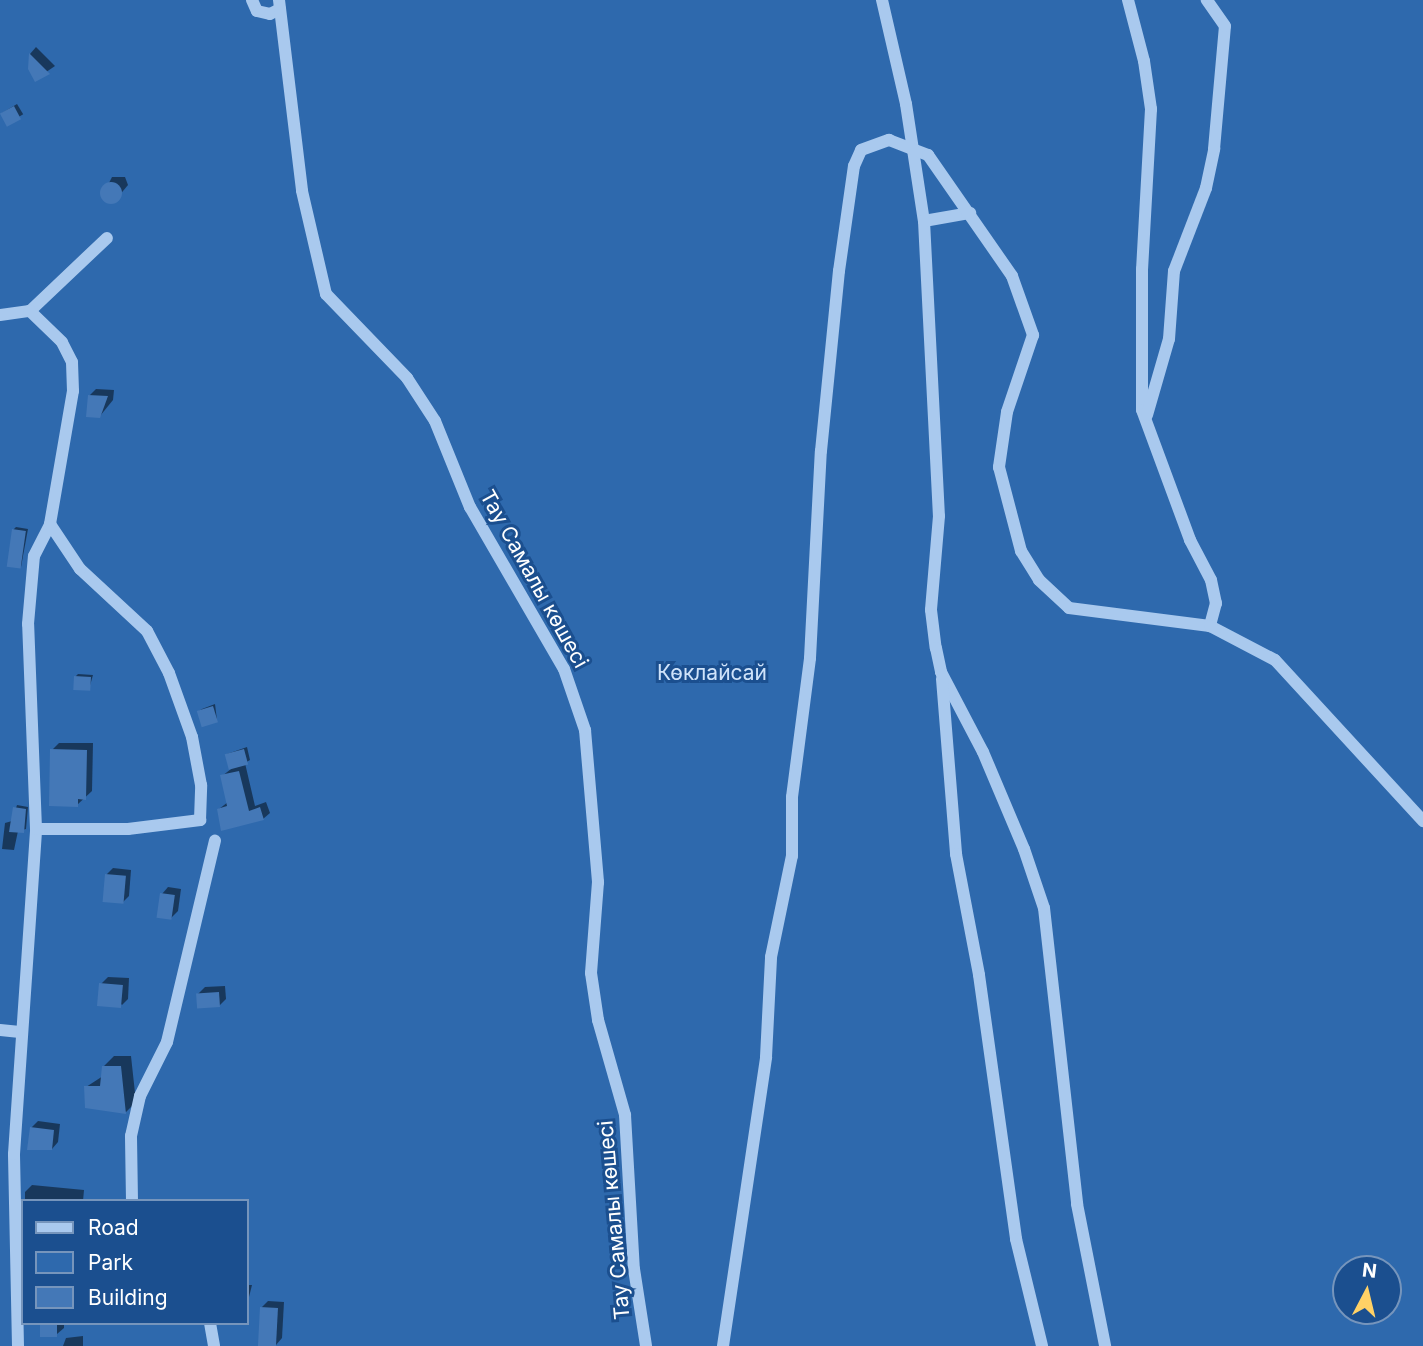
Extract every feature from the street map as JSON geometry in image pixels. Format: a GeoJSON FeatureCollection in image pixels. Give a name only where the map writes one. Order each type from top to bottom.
{"type":"FeatureCollection","features":[{"type":"Feature","properties":{"kind":"street"},"geometry":{"type":"LineString","coordinates":[[252,0],[257,10],[270,14],[279,5]]}},
{"type":"Feature","properties":{"kind":"street"},"geometry":{"type":"LineString","coordinates":[[882,0],[913,146],[923,221],[939,516],[931,610],[942,672],[956,854],[979,975],[1016,1238],[1042,1346]]}},
{"type":"Feature","properties":{"kind":"street"},"geometry":{"type":"LineString","coordinates":[[1128,0],[1144,61],[1150,109],[1142,269],[1146,419],[1190,540],[1211,580],[1216,603],[1210,626]]}},
{"type":"Feature","properties":{"kind":"street"},"geometry":{"type":"LineString","coordinates":[[1146,419],[1169,339],[1174,271],[1206,188],[1214,149],[1226,26],[1207,0]]}},
{"type":"Feature","properties":{"kind":"street","name":"Тау Самалы көшесі"},"geometry":{"type":"LineString","coordinates":[[279,5],[302,191],[326,294],[407,378],[435,421],[470,507],[564,669],[585,730],[598,882],[591,973],[598,1020],[625,1115],[634,1269],[646,1346]]}},
{"type":"Feature","properties":{"kind":"street"},"geometry":{"type":"LineString","coordinates":[[723,1346],[766,1057],[771,957],[792,856],[792,797],[810,658],[821,451],[854,166],[861,150],[875,141],[913,146],[928,155],[1012,276],[1033,335],[1007,412],[999,467],[1021,551],[1039,580],[1069,608],[1210,626],[1275,660],[1423,821]]}},
{"type":"Feature","properties":{"kind":"street"},"geometry":{"type":"LineString","coordinates":[[923,221],[970,213]]}},
{"type":"Feature","properties":{"kind":"street"},"geometry":{"type":"LineString","coordinates":[[0,315],[30,311],[107,238]]}},
{"type":"Feature","properties":{"kind":"street"},"geometry":{"type":"LineString","coordinates":[[18,1346],[13,1235],[20,1032],[36,829],[28,624],[34,556],[50,524],[72,410],[72,362],[62,342],[30,311]]}},
{"type":"Feature","properties":{"kind":"street"},"geometry":{"type":"LineString","coordinates":[[36,829],[128,829],[200,820],[201,785],[192,737],[169,673],[147,631],[80,569],[50,524]]}},
{"type":"Feature","properties":{"kind":"street"},"geometry":{"type":"LineString","coordinates":[[942,672],[984,752],[1044,908],[1077,1204],[1105,1346]]}},
{"type":"Feature","properties":{"kind":"street"},"geometry":{"type":"LineString","coordinates":[[132,1199],[131,1136],[137,1110],[167,1041],[215,841]]}},
{"type":"Feature","properties":{"kind":"street"},"geometry":{"type":"LineString","coordinates":[[0,1030],[20,1032]]}},
{"type":"Feature","properties":{"kind":"street"},"geometry":{"type":"LineString","coordinates":[[210,1325],[214,1346]]}},
{"type":"Feature","properties":{"kind":"green space","name":"Көклайсай"},"geometry":{"type":"Polygon","coordinates":[[[0,0],[1423,0],[1423,1346],[0,1346],[0,0]]]}},
{"type":"Feature","properties":{"kind":"building"},"geometry":{"type":"Polygon","coordinates":[[[29,53],[50,74],[35,82],[28,69],[29,53]]]}},
{"type":"Feature","properties":{"kind":"building"},"geometry":{"type":"Polygon","coordinates":[[[14,106],[21,119],[7,127],[0,113],[14,106]]]}},
{"type":"Feature","properties":{"kind":"building"},"geometry":{"type":"Polygon","coordinates":[[[111,182],[119,185],[122,193],[119,201],[111,204],[103,201],[100,193],[103,185],[111,182]]]}},
{"type":"Feature","properties":{"kind":"building"},"geometry":{"type":"Polygon","coordinates":[[[88,395],[108,396],[100,418],[86,417],[88,395]]]}},
{"type":"Feature","properties":{"kind":"building"},"geometry":{"type":"Polygon","coordinates":[[[12,529],[26,531],[21,569],[7,567],[12,529]]]}},
{"type":"Feature","properties":{"kind":"building"},"geometry":{"type":"Polygon","coordinates":[[[74,676],[91,677],[90,691],[73,690],[74,676]]]}},
{"type":"Feature","properties":{"kind":"building"},"geometry":{"type":"Polygon","coordinates":[[[213,706],[218,722],[202,727],[197,711],[213,706]]]}},
{"type":"Feature","properties":{"kind":"building"},"geometry":{"type":"Polygon","coordinates":[[[50,749],[87,750],[86,800],[78,799],[78,807],[49,806],[50,749]]]}},
{"type":"Feature","properties":{"kind":"building"},"geometry":{"type":"Polygon","coordinates":[[[244,749],[248,764],[229,770],[225,754],[244,749]]]}},
{"type":"Feature","properties":{"kind":"building"},"geometry":{"type":"Polygon","coordinates":[[[239,771],[249,811],[260,807],[264,820],[221,831],[217,809],[227,806],[220,775],[239,771]]]}},
{"type":"Feature","properties":{"kind":"building"},"geometry":{"type":"Polygon","coordinates":[[[13,807],[26,809],[24,833],[9,832],[13,807]]]}},
{"type":"Feature","properties":{"kind":"building"},"geometry":{"type":"Polygon","coordinates":[[[105,874],[126,876],[123,904],[103,902],[105,874]]]}},
{"type":"Feature","properties":{"kind":"building"},"geometry":{"type":"Polygon","coordinates":[[[160,893],[175,895],[171,920],[157,918],[160,893]]]}},
{"type":"Feature","properties":{"kind":"building"},"geometry":{"type":"Polygon","coordinates":[[[99,983],[123,985],[121,1008],[97,1006],[99,983]]]}},
{"type":"Feature","properties":{"kind":"building"},"geometry":{"type":"Polygon","coordinates":[[[219,992],[220,1007],[197,1009],[196,994],[219,992]]]}},
{"type":"Feature","properties":{"kind":"building"},"geometry":{"type":"Polygon","coordinates":[[[102,1066],[121,1066],[126,1114],[85,1108],[84,1086],[100,1086],[102,1066]]]}},
{"type":"Feature","properties":{"kind":"building"},"geometry":{"type":"Polygon","coordinates":[[[30,1127],[54,1130],[52,1150],[27,1150],[30,1127]]]}},
{"type":"Feature","properties":{"kind":"building"},"geometry":{"type":"Polygon","coordinates":[[[260,1307],[278,1308],[276,1346],[258,1346],[260,1307]]]}},
{"type":"Feature","properties":{"kind":"building"},"geometry":{"type":"Polygon","coordinates":[[[40,1325],[57,1325],[57,1337],[40,1337],[40,1325]]]}}]}
